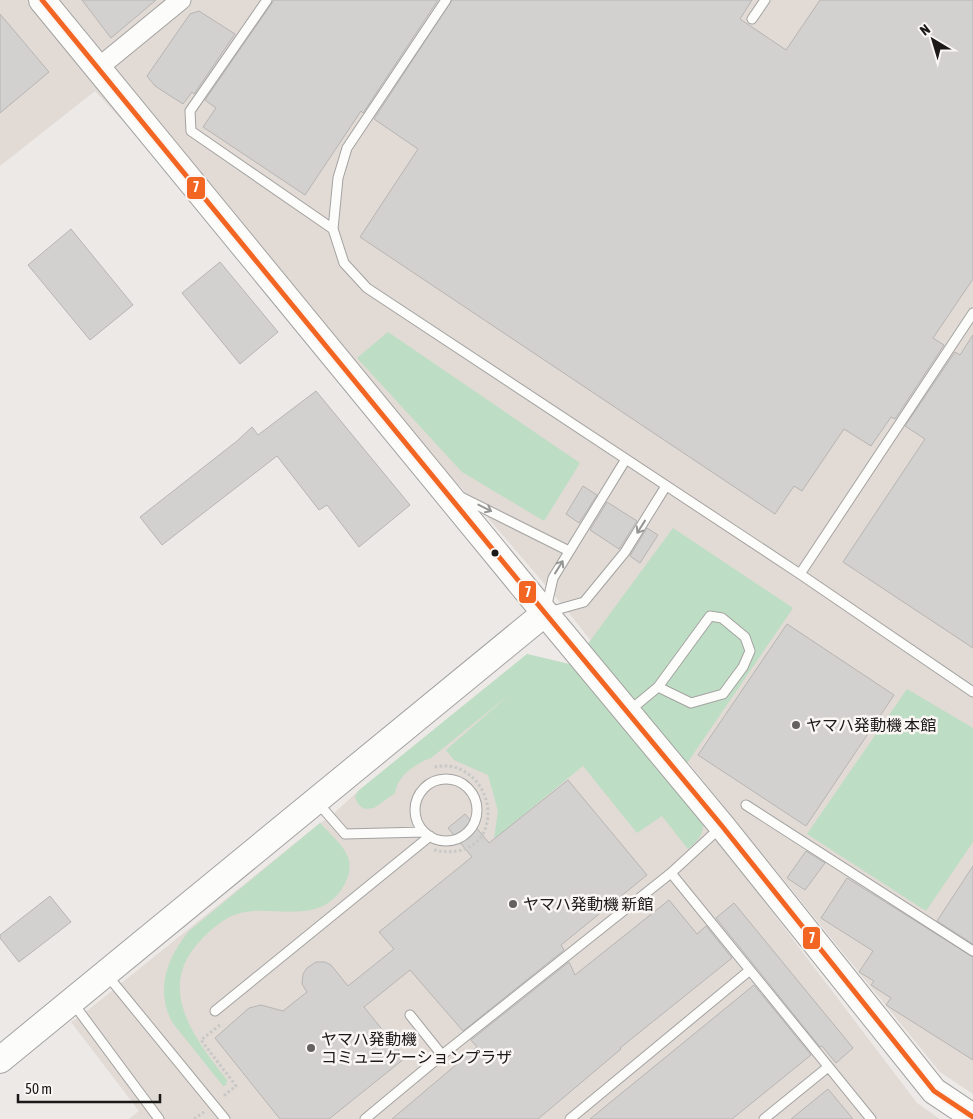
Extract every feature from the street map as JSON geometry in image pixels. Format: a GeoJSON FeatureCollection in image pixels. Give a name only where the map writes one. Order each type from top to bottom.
{"type":"FeatureCollection","features":[{"type":"Feature","properties":{"kind":"street"},"geometry":{"type":"LineString","coordinates":[[42,0],[627,713],[722,826],[934,1091],[973,1117]]}},
{"type":"Feature","properties":{"kind":"street"},"geometry":{"type":"LineString","coordinates":[[98,68],[181,0]]}},
{"type":"Feature","properties":{"kind":"street"},"geometry":{"type":"LineString","coordinates":[[0,1060],[545,613]]}},
{"type":"Feature","properties":{"kind":"lane"},"geometry":{"type":"LineString","coordinates":[[267,0],[190,111],[191,131],[333,229]]}},
{"type":"Feature","properties":{"kind":"lane"},"geometry":{"type":"LineString","coordinates":[[446,0],[347,148],[338,178],[333,229],[344,263],[367,288],[800,574],[973,692]]}},
{"type":"Feature","properties":{"kind":"lane"},"geometry":{"type":"LineString","coordinates":[[752,19],[764,0]]}},
{"type":"Feature","properties":{"kind":"lane"},"geometry":{"type":"LineString","coordinates":[[800,574],[973,313]]}},
{"type":"Feature","properties":{"kind":"lane"},"geometry":{"type":"LineString","coordinates":[[626,459],[553,578],[545,613],[584,602],[625,552],[666,486]]}},
{"type":"Feature","properties":{"kind":"lane"},"geometry":{"type":"LineString","coordinates":[[441,486],[569,551]]}},
{"type":"Feature","properties":{"kind":"lane"},"geometry":{"type":"LineString","coordinates":[[627,713],[658,687],[710,616],[722,618],[745,637],[750,651],[743,667],[723,694],[691,704],[658,687]]}},
{"type":"Feature","properties":{"kind":"lane"},"geometry":{"type":"LineString","coordinates":[[316,801],[345,834],[427,834],[437,840],[454,840],[468,832],[476,818],[476,802],[468,788],[455,780],[446,779],[438,779],[424,787],[416,801],[416,817],[427,834]]}},
{"type":"Feature","properties":{"kind":"lane"},"geometry":{"type":"LineString","coordinates":[[746,805],[973,951]]}},
{"type":"Feature","properties":{"kind":"lane"},"geometry":{"type":"LineString","coordinates":[[365,1119],[671,872],[722,826]]}},
{"type":"Feature","properties":{"kind":"lane"},"geometry":{"type":"LineString","coordinates":[[215,1011],[427,834]]}},
{"type":"Feature","properties":{"kind":"lane"},"geometry":{"type":"LineString","coordinates":[[671,872],[871,1119]]}},
{"type":"Feature","properties":{"kind":"lane"},"geometry":{"type":"LineString","coordinates":[[570,1119],[750,970]]}},
{"type":"Feature","properties":{"kind":"lane"},"geometry":{"type":"LineString","coordinates":[[106,972],[226,1119]]}},
{"type":"Feature","properties":{"kind":"lane"},"geometry":{"type":"LineString","coordinates":[[71,1001],[159,1119]]}},
{"type":"Feature","properties":{"kind":"lane"},"geometry":{"type":"LineString","coordinates":[[410,1015],[442,1055]]}},
{"type":"Feature","properties":{"kind":"lane"},"geometry":{"type":"LineString","coordinates":[[764,1119],[828,1067]]}},
{"type":"Feature","properties":{"kind":"path"},"geometry":{"type":"LineString","coordinates":[[432,850],[445,853],[472,846],[479,841],[486,829],[488,816],[482,792],[476,782],[466,772],[456,768],[434,767]]}},
{"type":"Feature","properties":{"kind":"path"},"geometry":{"type":"LineString","coordinates":[[194,1119],[236,1086],[201,1040],[224,1021]]}},
{"type":"Feature","properties":{"kind":"shaded area"},"geometry":{"type":"Polygon","coordinates":[[[0,0],[973,0],[973,1094],[940,1072],[565,608],[477,505],[95,91],[0,166],[0,0]]]}},
{"type":"Feature","properties":{"kind":"shaded area"},"geometry":{"type":"Polygon","coordinates":[[[527,654],[573,665],[713,834],[917,1103],[940,1119],[129,1119],[139,1111],[71,1022],[320,823],[330,817],[358,791],[527,654]]]}},
{"type":"Feature","properties":{"kind":"green space"},"geometry":{"type":"Polygon","coordinates":[[[388,332],[580,463],[544,521],[462,472],[357,358],[388,332]]]}},
{"type":"Feature","properties":{"kind":"green space"},"geometry":{"type":"Polygon","coordinates":[[[673,528],[793,608],[679,775],[587,645],[673,528]]]}},
{"type":"Feature","properties":{"kind":"green space"},"geometry":{"type":"Polygon","coordinates":[[[527,654],[573,665],[703,822],[701,834],[692,846],[688,849],[662,816],[637,833],[583,766],[494,839],[498,811],[488,775],[454,760],[446,750],[510,694],[431,758],[419,763],[408,771],[399,781],[395,793],[374,808],[364,809],[358,804],[355,797],[358,791],[527,654]]]}},
{"type":"Feature","properties":{"kind":"green space"},"geometry":{"type":"Polygon","coordinates":[[[907,689],[973,728],[973,842],[926,911],[807,834],[907,689]]]}},
{"type":"Feature","properties":{"kind":"green space"},"geometry":{"type":"Polygon","coordinates":[[[320,823],[340,845],[349,859],[348,876],[343,887],[332,900],[320,907],[307,911],[263,911],[234,915],[221,922],[208,933],[187,958],[181,976],[180,995],[184,1013],[203,1048],[227,1080],[226,1085],[223,1086],[172,1022],[164,998],[164,986],[169,963],[189,931],[320,823]]]}},
{"type":"Feature","properties":{"kind":"building"},"geometry":{"type":"Polygon","coordinates":[[[82,0],[156,0],[111,38],[82,0]]]}},
{"type":"Feature","properties":{"kind":"building"},"geometry":{"type":"Polygon","coordinates":[[[274,0],[438,0],[363,113],[361,111],[305,195],[203,127],[216,108],[205,100],[274,0]]]}},
{"type":"Feature","properties":{"kind":"building"},"geometry":{"type":"Polygon","coordinates":[[[452,0],[752,0],[740,19],[786,50],[820,0],[973,0],[973,279],[933,338],[944,345],[895,419],[891,417],[871,446],[844,429],[802,491],[794,486],[775,514],[360,237],[418,149],[374,119],[452,0]]]}},
{"type":"Feature","properties":{"kind":"building"},"geometry":{"type":"Polygon","coordinates":[[[199,11],[235,34],[194,94],[192,92],[183,104],[155,86],[147,76],[190,14],[199,11]]]}},
{"type":"Feature","properties":{"kind":"building"},"geometry":{"type":"Polygon","coordinates":[[[0,14],[49,72],[0,113],[0,14]]]}},
{"type":"Feature","properties":{"kind":"building"},"geometry":{"type":"Polygon","coordinates":[[[71,229],[133,305],[90,340],[28,265],[71,229]]]}},
{"type":"Feature","properties":{"kind":"building"},"geometry":{"type":"Polygon","coordinates":[[[220,262],[278,332],[240,364],[182,293],[220,262]]]}},
{"type":"Feature","properties":{"kind":"building"},"geometry":{"type":"Polygon","coordinates":[[[973,335],[973,648],[843,562],[925,439],[905,426],[955,352],[960,355],[973,335]]]}},
{"type":"Feature","properties":{"kind":"building"},"geometry":{"type":"Polygon","coordinates":[[[316,391],[410,505],[359,547],[327,505],[319,510],[277,456],[162,545],[140,517],[237,441],[252,427],[258,435],[316,391]]]}},
{"type":"Feature","properties":{"kind":"building"},"geometry":{"type":"Polygon","coordinates":[[[583,486],[597,495],[579,523],[566,514],[583,486]]]}},
{"type":"Feature","properties":{"kind":"building"},"geometry":{"type":"Polygon","coordinates":[[[607,502],[637,521],[619,549],[590,530],[607,502]]]}},
{"type":"Feature","properties":{"kind":"building"},"geometry":{"type":"Polygon","coordinates":[[[647,528],[658,535],[640,563],[630,556],[647,528]]]}},
{"type":"Feature","properties":{"kind":"building","name":"ヤマハ発動機 本館"},"geometry":{"type":"Polygon","coordinates":[[[787,624],[894,695],[806,826],[698,755],[787,624]]]}},
{"type":"Feature","properties":{"kind":"building","name":"ヤマハ発動機 新館"},"geometry":{"type":"Polygon","coordinates":[[[568,780],[647,875],[561,945],[564,950],[463,1031],[410,970],[364,1007],[405,1058],[329,1119],[280,1119],[215,1038],[249,1008],[261,1005],[283,1011],[307,992],[302,984],[303,974],[307,968],[316,962],[325,962],[331,965],[348,986],[394,949],[379,932],[472,857],[448,828],[465,814],[489,843],[568,780]]]}},
{"type":"Feature","properties":{"kind":"building"},"geometry":{"type":"Polygon","coordinates":[[[806,851],[825,863],[805,890],[787,878],[806,851]]]}},
{"type":"Feature","properties":{"kind":"building"},"geometry":{"type":"Polygon","coordinates":[[[973,866],[973,944],[937,921],[973,866]]]}},
{"type":"Feature","properties":{"kind":"building"},"geometry":{"type":"Polygon","coordinates":[[[847,878],[973,957],[973,1060],[886,1005],[891,998],[871,985],[874,981],[859,972],[873,951],[821,918],[847,878]]]}},
{"type":"Feature","properties":{"kind":"building"},"geometry":{"type":"Polygon","coordinates":[[[50,896],[71,922],[19,962],[0,938],[0,935],[50,896]]]}},
{"type":"Feature","properties":{"kind":"building"},"geometry":{"type":"Polygon","coordinates":[[[669,900],[697,934],[706,926],[732,958],[620,1048],[538,1119],[392,1119],[477,1047],[471,1040],[569,962],[575,975],[669,900]]]}},
{"type":"Feature","properties":{"kind":"building"},"geometry":{"type":"Polygon","coordinates":[[[734,903],[853,1048],[836,1063],[822,1046],[820,1047],[716,918],[734,903]]]}},
{"type":"Feature","properties":{"kind":"building"},"geometry":{"type":"Polygon","coordinates":[[[754,985],[811,1055],[732,1119],[590,1119],[754,985]]]}},
{"type":"Feature","properties":{"kind":"building"},"geometry":{"type":"Polygon","coordinates":[[[828,1089],[853,1119],[791,1119],[828,1089]]]}},
{"type":"Feature","properties":{"kind":"transit line","name":"7"},"geometry":{"type":"LineString","coordinates":[[42,0],[722,826],[934,1091],[973,1117]]}},
{"type":"Feature","properties":{"kind":"place","name":"ヤマハ発動機 本館"},"geometry":{"type":"Point","coordinates":[796,725]}},
{"type":"Feature","properties":{"kind":"place","name":"ヤマハ発動機 新館"},"geometry":{"type":"Point","coordinates":[513,904]}},
{"type":"Feature","properties":{"kind":"place","name":"ヤマハ発動機 コミュニケーションプラザ"},"geometry":{"type":"Point","coordinates":[311,1048]}}]}
